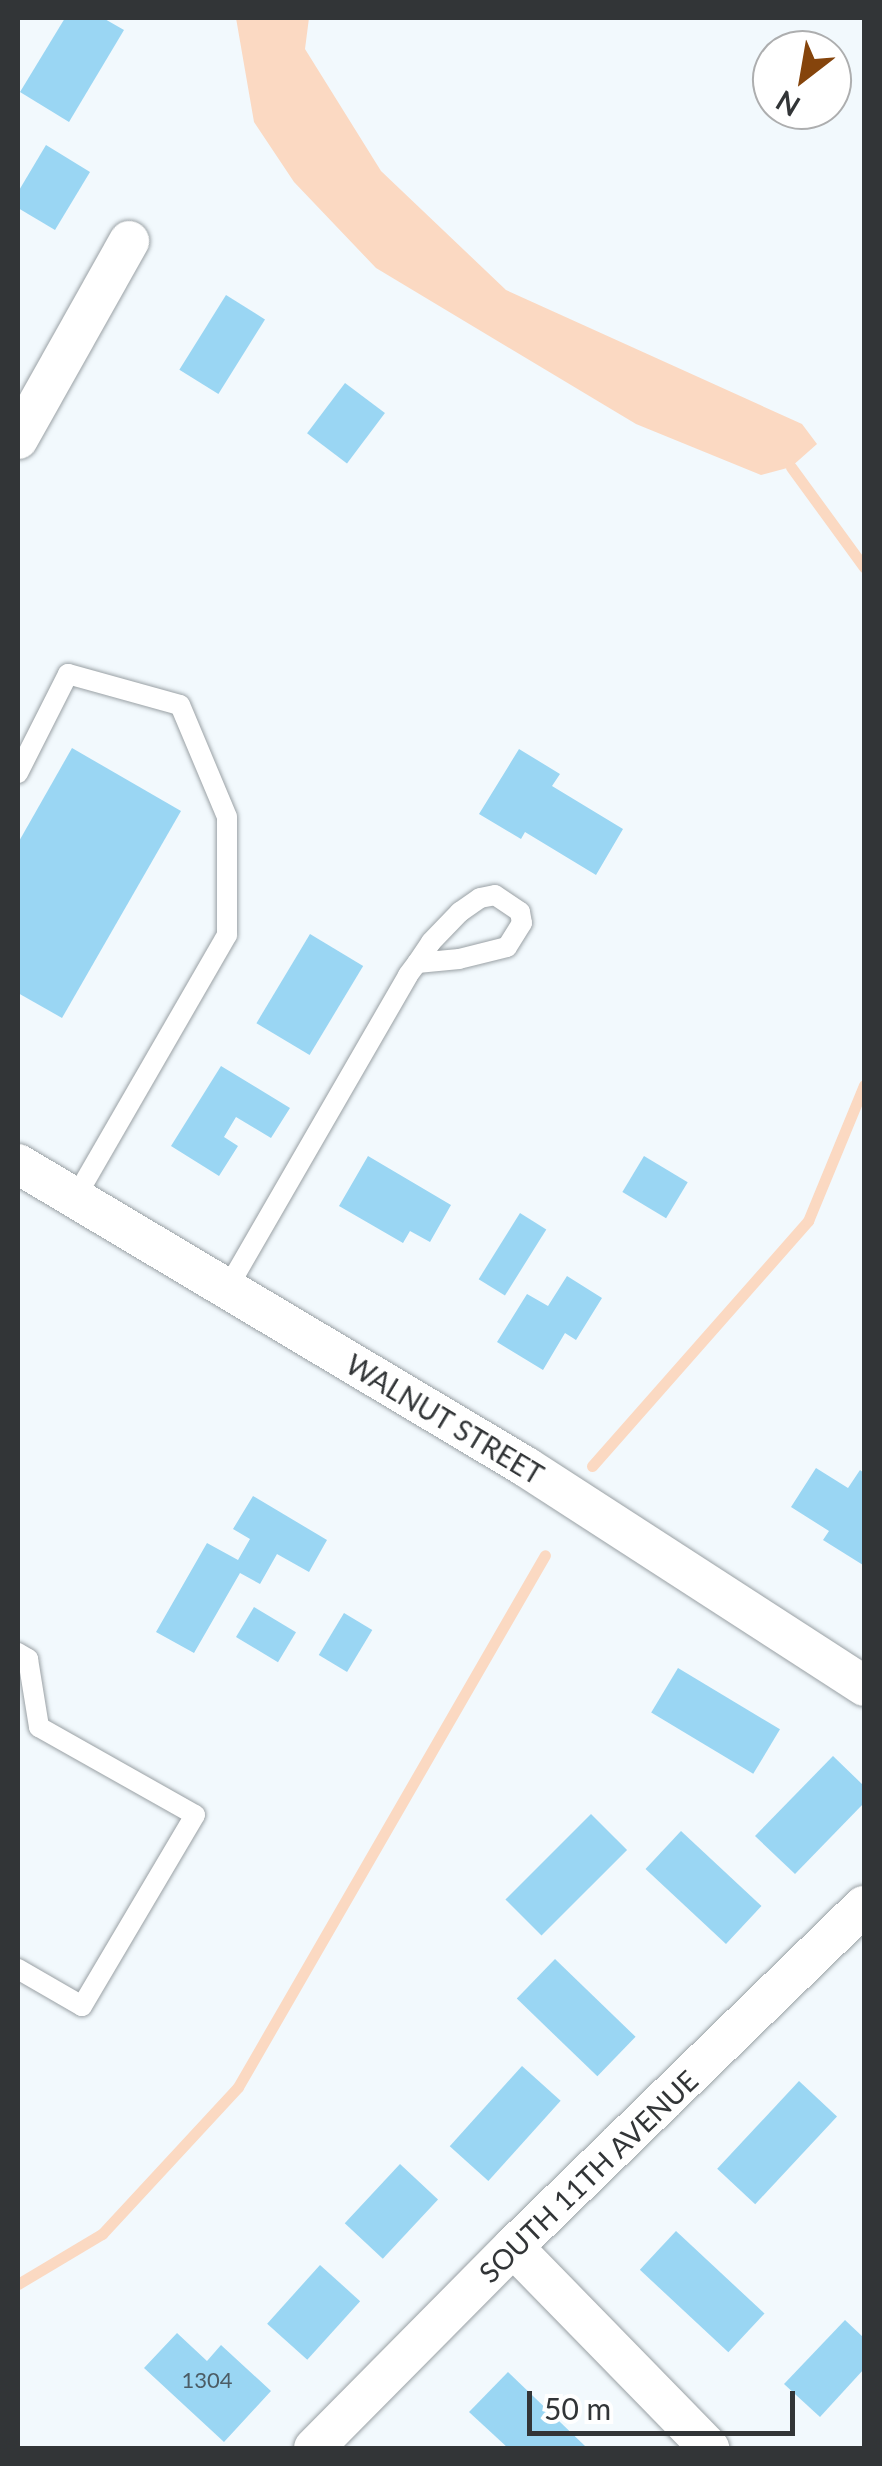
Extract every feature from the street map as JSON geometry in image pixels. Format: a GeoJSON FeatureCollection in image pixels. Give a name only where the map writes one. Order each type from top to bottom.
{"type":"FeatureCollection","features":[{"type":"Feature","properties":{"kind":"street"},"geometry":{"type":"LineString","coordinates":[[18,439],[129,241]]}},
{"type":"Feature","properties":{"kind":"street","name":"WALNUT STREET"},"geometry":{"type":"LineString","coordinates":[[18,1164],[526,1468],[864,1686]]}},
{"type":"Feature","properties":{"kind":"street","name":"SOUTH 11TH AVENUE"},"geometry":{"type":"LineString","coordinates":[[314,2448],[513,2247],[864,1906]]}},
{"type":"Feature","properties":{"kind":"street"},"geometry":{"type":"LineString","coordinates":[[513,2247],[710,2448]]}},
{"type":"Feature","properties":{"kind":"lane"},"geometry":{"type":"LineString","coordinates":[[18,772],[68,674],[180,705],[227,817],[227,936],[74,1198]]}},
{"type":"Feature","properties":{"kind":"lane"},"geometry":{"type":"LineString","coordinates":[[227,1289],[416,963],[460,912],[480,898],[494,895],[520,912],[522,923],[507,947],[459,959],[416,963]]}},
{"type":"Feature","properties":{"kind":"lane"},"geometry":{"type":"LineString","coordinates":[[18,1653],[28,1659],[40,1728],[195,1815],[82,2006],[18,1969]]}},
{"type":"Feature","properties":{"kind":"shaded area"},"geometry":{"type":"Polygon","coordinates":[[[236,18],[309,18],[305,49],[381,171],[506,290],[802,424],[817,444],[791,467],[761,475],[636,424],[376,268],[294,182],[254,122],[236,18]]]}},
{"type":"Feature","properties":{"kind":"building"},"geometry":{"type":"Polygon","coordinates":[[[65,18],[103,18],[124,30],[69,122],[20,92],[65,18]]]}},
{"type":"Feature","properties":{"kind":"building"},"geometry":{"type":"Polygon","coordinates":[[[46,145],[90,172],[55,230],[18,208],[18,192],[46,145]]]}},
{"type":"Feature","properties":{"kind":"building"},"geometry":{"type":"Polygon","coordinates":[[[226,295],[265,319],[218,394],[179,370],[226,295]]]}},
{"type":"Feature","properties":{"kind":"building"},"geometry":{"type":"Polygon","coordinates":[[[345,383],[385,413],[347,463],[307,433],[345,383]]]}},
{"type":"Feature","properties":{"kind":"building"},"geometry":{"type":"Polygon","coordinates":[[[72,748],[181,811],[62,1018],[18,993],[18,843],[72,748]]]}},
{"type":"Feature","properties":{"kind":"building"},"geometry":{"type":"Polygon","coordinates":[[[519,749],[560,774],[552,786],[623,829],[596,875],[525,832],[521,839],[479,814],[519,749]]]}},
{"type":"Feature","properties":{"kind":"building"},"geometry":{"type":"Polygon","coordinates":[[[310,934],[363,966],[310,1055],[256,1023],[310,934]]]}},
{"type":"Feature","properties":{"kind":"building"},"geometry":{"type":"Polygon","coordinates":[[[221,1066],[290,1108],[271,1138],[236,1117],[224,1137],[238,1146],[219,1176],[171,1146],[221,1066]]]}},
{"type":"Feature","properties":{"kind":"building"},"geometry":{"type":"Polygon","coordinates":[[[368,1156],[451,1205],[430,1242],[410,1231],[403,1243],[339,1206],[368,1156]]]}},
{"type":"Feature","properties":{"kind":"building"},"geometry":{"type":"Polygon","coordinates":[[[644,1156],[688,1182],[666,1218],[622,1192],[644,1156]]]}},
{"type":"Feature","properties":{"kind":"building"},"geometry":{"type":"Polygon","coordinates":[[[520,1213],[546,1229],[505,1296],[479,1279],[520,1213]]]}},
{"type":"Feature","properties":{"kind":"building"},"geometry":{"type":"Polygon","coordinates":[[[567,1276],[602,1298],[576,1340],[565,1333],[543,1370],[497,1342],[527,1294],[548,1306],[567,1276]]]}},
{"type":"Feature","properties":{"kind":"building"},"geometry":{"type":"Polygon","coordinates":[[[816,1468],[848,1488],[860,1470],[864,1473],[863,1565],[823,1540],[829,1531],[791,1507],[816,1468]]]}},
{"type":"Feature","properties":{"kind":"building"},"geometry":{"type":"Polygon","coordinates":[[[253,1496],[327,1540],[309,1572],[277,1554],[260,1584],[240,1573],[194,1653],[156,1632],[207,1543],[238,1560],[250,1539],[233,1529],[253,1496]]]}},
{"type":"Feature","properties":{"kind":"building"},"geometry":{"type":"Polygon","coordinates":[[[254,1607],[296,1632],[278,1662],[236,1637],[254,1607]]]}},
{"type":"Feature","properties":{"kind":"building"},"geometry":{"type":"Polygon","coordinates":[[[344,1613],[372,1630],[347,1672],[319,1655],[344,1613]]]}},
{"type":"Feature","properties":{"kind":"building"},"geometry":{"type":"Polygon","coordinates":[[[678,1668],[780,1729],[753,1774],[651,1713],[678,1668]]]}},
{"type":"Feature","properties":{"kind":"building"},"geometry":{"type":"Polygon","coordinates":[[[833,1756],[864,1786],[864,1803],[795,1874],[755,1836],[833,1756]]]}},
{"type":"Feature","properties":{"kind":"building"},"geometry":{"type":"Polygon","coordinates":[[[591,1814],[627,1850],[542,1936],[505,1900],[591,1814]]]}},
{"type":"Feature","properties":{"kind":"building"},"geometry":{"type":"Polygon","coordinates":[[[681,1831],[761,1906],[726,1944],[646,1869],[681,1831]]]}},
{"type":"Feature","properties":{"kind":"building"},"geometry":{"type":"Polygon","coordinates":[[[555,1959],[636,2037],[597,2076],[517,1999],[555,1959]]]}},
{"type":"Feature","properties":{"kind":"building"},"geometry":{"type":"Polygon","coordinates":[[[522,2066],[561,2101],[488,2181],[450,2146],[522,2066]]]}},
{"type":"Feature","properties":{"kind":"building"},"geometry":{"type":"Polygon","coordinates":[[[799,2081],[837,2116],[755,2204],[717,2169],[799,2081]]]}},
{"type":"Feature","properties":{"kind":"building"},"geometry":{"type":"Polygon","coordinates":[[[400,2164],[438,2199],[383,2259],[345,2223],[400,2164]]]}},
{"type":"Feature","properties":{"kind":"building"},"geometry":{"type":"Polygon","coordinates":[[[676,2231],[764,2314],[728,2352],[640,2270],[676,2231]]]}},
{"type":"Feature","properties":{"kind":"building"},"geometry":{"type":"Polygon","coordinates":[[[320,2265],[360,2301],[307,2360],[267,2324],[320,2265]]]}},
{"type":"Feature","properties":{"kind":"building"},"geometry":{"type":"Polygon","coordinates":[[[845,2320],[864,2338],[864,2369],[820,2417],[784,2384],[845,2320]]]}},
{"type":"Feature","properties":{"kind":"building"},"geometry":{"type":"Polygon","coordinates":[[[177,2333],[207,2361],[221,2345],[271,2391],[224,2442],[144,2368],[177,2333]]]}},
{"type":"Feature","properties":{"kind":"building"},"geometry":{"type":"Polygon","coordinates":[[[508,2372],[585,2446],[508,2448],[469,2412],[508,2372]]]}},
{"type":"Feature","properties":{"kind":"waterway"},"geometry":{"type":"LineString","coordinates":[[791,467],[864,567]]}},
{"type":"Feature","properties":{"kind":"waterway"},"geometry":{"type":"LineString","coordinates":[[592,1466],[808,1221],[864,1085]]}},
{"type":"Feature","properties":{"kind":"waterway"},"geometry":{"type":"LineString","coordinates":[[18,2284],[102,2234],[238,2087],[545,1555]]}}]}
